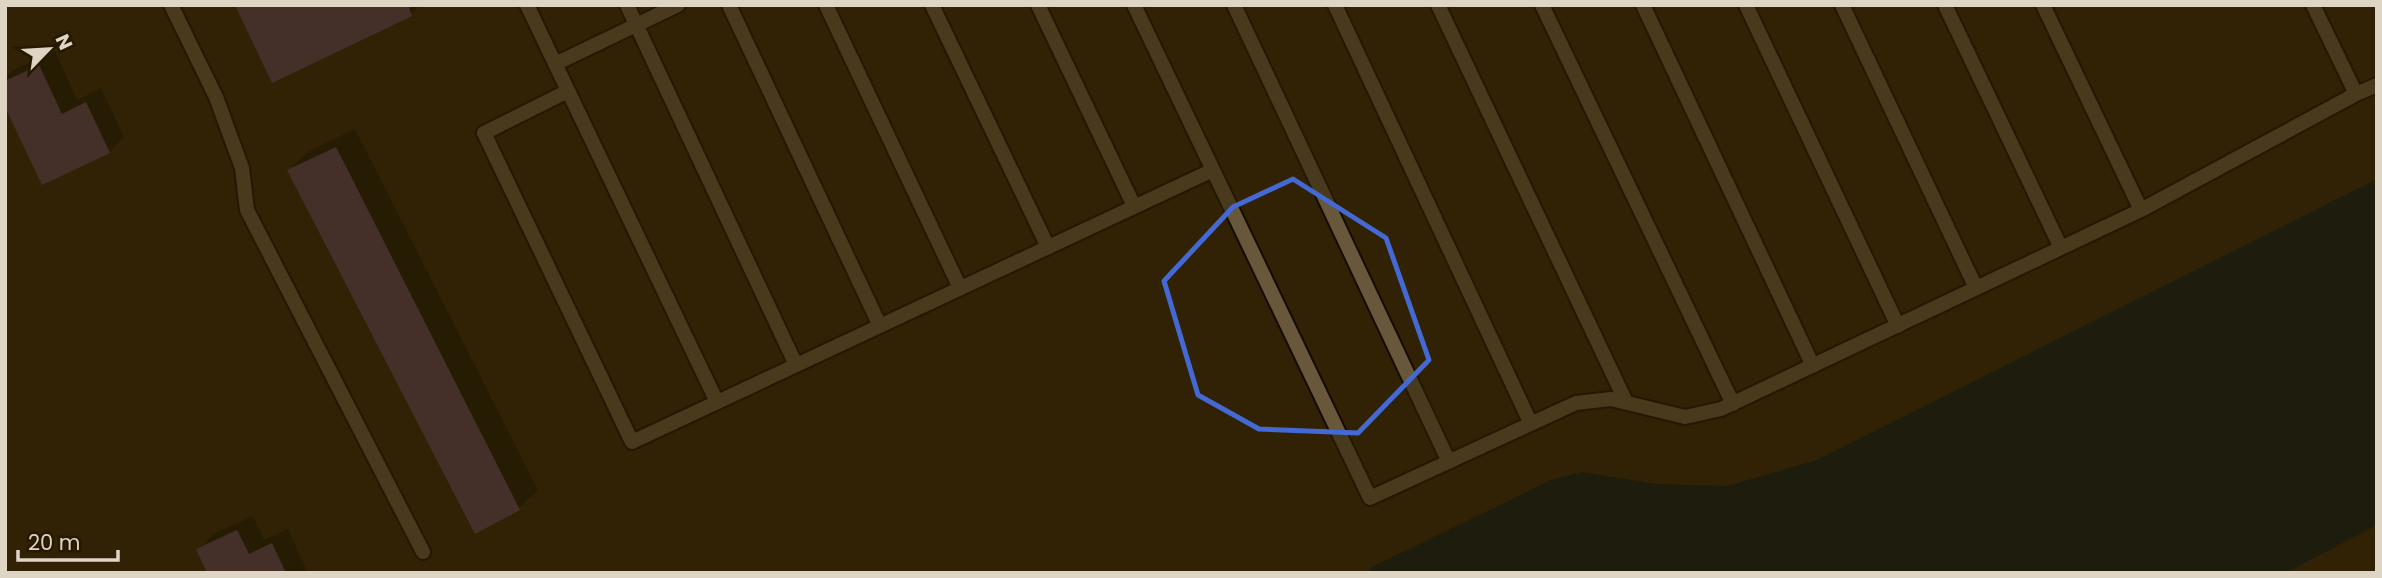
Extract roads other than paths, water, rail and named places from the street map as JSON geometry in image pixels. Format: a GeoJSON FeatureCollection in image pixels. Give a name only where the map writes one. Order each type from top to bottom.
{"type":"FeatureCollection","features":[{"type":"Feature","properties":{"kind":"lane"},"geometry":{"type":"LineString","coordinates":[[171,5],[220,109],[242,168],[247,210],[423,552]]}},
{"type":"Feature","properties":{"kind":"lane"},"geometry":{"type":"LineString","coordinates":[[527,5],[717,402]]}},
{"type":"Feature","properties":{"kind":"lane"},"geometry":{"type":"LineString","coordinates":[[627,5],[796,365]]}},
{"type":"Feature","properties":{"kind":"lane"},"geometry":{"type":"LineString","coordinates":[[555,64],[678,5]]}},
{"type":"Feature","properties":{"kind":"lane"},"geometry":{"type":"LineString","coordinates":[[729,5],[880,326]]}},
{"type":"Feature","properties":{"kind":"lane"},"geometry":{"type":"LineString","coordinates":[[826,5],[960,288]]}},
{"type":"Feature","properties":{"kind":"lane"},"geometry":{"type":"LineString","coordinates":[[932,5],[1048,247]]}},
{"type":"Feature","properties":{"kind":"lane"},"geometry":{"type":"LineString","coordinates":[[1038,5],[1135,206]]}},
{"type":"Feature","properties":{"kind":"lane"},"geometry":{"type":"LineString","coordinates":[[1134,5],[1370,498],[1576,403],[1611,399],[1685,417],[1721,409],[2141,210],[2377,85]]}},
{"type":"Feature","properties":{"kind":"lane"},"geometry":{"type":"LineString","coordinates":[[1234,5],[1449,461]]}},
{"type":"Feature","properties":{"kind":"lane"},"geometry":{"type":"LineString","coordinates":[[1335,5],[1531,425]]}},
{"type":"Feature","properties":{"kind":"lane"},"geometry":{"type":"LineString","coordinates":[[1438,5],[1626,402]]}},
{"type":"Feature","properties":{"kind":"lane"},"geometry":{"type":"LineString","coordinates":[[1542,5],[1733,404]]}},
{"type":"Feature","properties":{"kind":"lane"},"geometry":{"type":"LineString","coordinates":[[1643,5],[1813,366]]}},
{"type":"Feature","properties":{"kind":"lane"},"geometry":{"type":"LineString","coordinates":[[1746,5],[1898,326]]}},
{"type":"Feature","properties":{"kind":"lane"},"geometry":{"type":"LineString","coordinates":[[1842,5],[1976,288]]}},
{"type":"Feature","properties":{"kind":"lane"},"geometry":{"type":"LineString","coordinates":[[1945,5],[2061,248]]}},
{"type":"Feature","properties":{"kind":"lane"},"geometry":{"type":"LineString","coordinates":[[2043,5],[2141,210]]}},
{"type":"Feature","properties":{"kind":"lane"},"geometry":{"type":"LineString","coordinates":[[2313,5],[2356,94]]}},
{"type":"Feature","properties":{"kind":"lane"},"geometry":{"type":"LineString","coordinates":[[568,91],[484,133],[632,442],[1213,170]]}}]}
